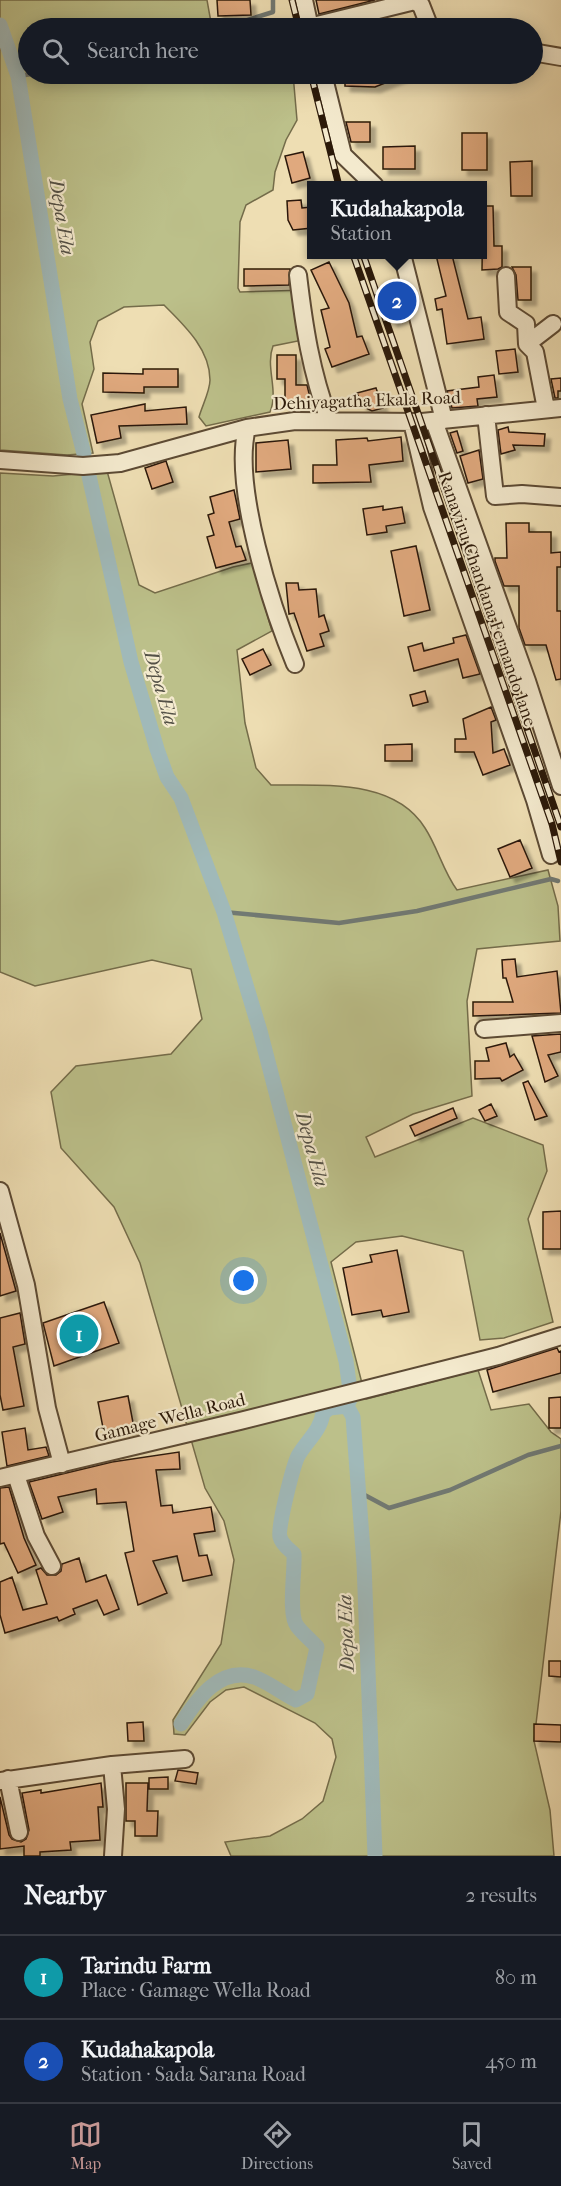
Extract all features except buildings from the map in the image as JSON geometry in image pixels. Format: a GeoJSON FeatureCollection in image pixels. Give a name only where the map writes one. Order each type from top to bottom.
{"type":"FeatureCollection","features":[{"type":"Feature","properties":{"kind":"street"},"geometry":{"type":"LineString","coordinates":[[304,0],[308,18]]}},
{"type":"Feature","properties":{"kind":"street"},"geometry":{"type":"LineString","coordinates":[[350,18],[417,1],[426,18]]}},
{"type":"Feature","properties":{"kind":"street"},"geometry":{"type":"LineString","coordinates":[[543,54],[561,57]]}},
{"type":"Feature","properties":{"kind":"street"},"geometry":{"type":"LineString","coordinates":[[325,84],[343,155],[370,181]]}},
{"type":"Feature","properties":{"kind":"street"},"geometry":{"type":"LineString","coordinates":[[403,259],[439,421],[561,786]]}},
{"type":"Feature","properties":{"kind":"street"},"geometry":{"type":"LineString","coordinates":[[298,275],[307,348],[316,384],[329,420]]}},
{"type":"Feature","properties":{"kind":"street"},"geometry":{"type":"LineString","coordinates":[[506,276],[508,312],[526,324],[527,344],[535,352],[554,408]]}},
{"type":"Feature","properties":{"kind":"street"},"geometry":{"type":"LineString","coordinates":[[527,344],[554,324]]}},
{"type":"Feature","properties":{"kind":"street","name":"Dehiyagatha Ekala Road"},"geometry":{"type":"LineString","coordinates":[[0,460],[83,466],[120,463],[247,428],[296,421],[439,421],[554,408]]}},
{"type":"Feature","properties":{"kind":"street"},"geometry":{"type":"LineString","coordinates":[[486,415],[495,496],[522,494],[561,497]]}},
{"type":"Feature","properties":{"kind":"street","name":"Ranaviru Chandana Fernando lane"},"geometry":{"type":"LineString","coordinates":[[412,422],[432,507],[535,801],[551,855]]}},
{"type":"Feature","properties":{"kind":"street"},"geometry":{"type":"LineString","coordinates":[[247,428],[243,444],[252,522],[281,631],[295,664]]}},
{"type":"Feature","properties":{"kind":"street"},"geometry":{"type":"LineString","coordinates":[[484,1029],[561,1023]]}},
{"type":"Feature","properties":{"kind":"street"},"geometry":{"type":"LineString","coordinates":[[0,1191],[26,1285],[47,1408],[62,1464]]}},
{"type":"Feature","properties":{"kind":"street","name":"Gamage Wella Road"},"geometry":{"type":"LineString","coordinates":[[8,1476],[498,1356],[561,1336]]}},
{"type":"Feature","properties":{"kind":"street"},"geometry":{"type":"LineString","coordinates":[[8,1476],[52,1566]]}},
{"type":"Feature","properties":{"kind":"street"},"geometry":{"type":"LineString","coordinates":[[19,1832],[4,1780],[112,1765],[185,1759]]}},
{"type":"Feature","properties":{"kind":"street"},"geometry":{"type":"LineString","coordinates":[[112,1765],[116,1809],[113,1856]]}},
{"type":"Feature","properties":{"kind":"green space"},"geometry":{"type":"Polygon","coordinates":[[[0,0],[207,0],[210,18],[18,18],[18,84],[294,84],[297,120],[286,140],[275,172],[273,190],[246,205],[240,222],[238,288],[240,292],[307,290],[308,339],[273,346],[270,362],[273,395],[270,412],[206,426],[199,417],[210,380],[206,358],[201,348],[164,305],[124,307],[98,321],[90,342],[94,369],[82,404],[93,453],[67,455],[0,450],[0,0]]]}},
{"type":"Feature","properties":{"kind":"green space"},"geometry":{"type":"Polygon","coordinates":[[[107,471],[139,585],[155,593],[252,563],[272,631],[237,650],[245,723],[256,768],[271,785],[356,788],[395,800],[412,812],[425,828],[457,890],[548,870],[558,906],[560,941],[477,949],[467,1001],[472,1096],[413,1114],[366,1137],[375,1157],[473,1118],[543,1145],[547,1171],[528,1219],[553,1322],[504,1338],[480,1340],[463,1251],[402,1236],[356,1242],[331,1262],[366,1399],[478,1370],[491,1410],[529,1404],[551,1432],[561,1439],[561,1511],[534,1741],[550,1810],[554,1856],[231,1856],[225,1842],[270,1836],[302,1819],[323,1801],[336,1757],[332,1739],[315,1723],[244,1687],[226,1690],[210,1702],[185,1735],[174,1734],[173,1720],[221,1644],[234,1560],[224,1521],[205,1488],[140,1263],[114,1207],[61,1148],[51,1092],[76,1066],[171,1054],[202,1019],[191,969],[152,960],[35,986],[0,972],[0,473],[53,476],[107,471]]]}},
{"type":"Feature","properties":{"kind":"waterway"},"geometry":{"type":"LineString","coordinates":[[254,18],[273,12],[273,0]]}},
{"type":"Feature","properties":{"kind":"waterway","name":"Depa Ela"},"geometry":{"type":"LineString","coordinates":[[0,25],[18,76]]}},
{"type":"Feature","properties":{"kind":"waterway","name":"Depa Ela"},"geometry":{"type":"LineString","coordinates":[[19,84],[70,399],[84,454]]}},
{"type":"Feature","properties":{"kind":"waterway","name":"Depa Ela"},"geometry":{"type":"LineString","coordinates":[[89,476],[131,662],[167,777],[181,798],[224,912],[260,1031],[346,1361],[351,1397],[347,1406],[353,1417],[364,1564],[375,1856]]}},
{"type":"Feature","properties":{"kind":"waterway"},"geometry":{"type":"LineString","coordinates":[[224,912],[339,923],[417,911],[551,879],[558,881]]}},
{"type":"Feature","properties":{"kind":"waterway"},"geometry":{"type":"LineString","coordinates":[[181,1724],[202,1695],[220,1680],[230,1676],[254,1677],[296,1700],[307,1694],[317,1647],[299,1629],[294,1620],[292,1603],[294,1554],[281,1540],[281,1522],[298,1456],[316,1431],[323,1413],[330,1408],[347,1406]]}},
{"type":"Feature","properties":{"kind":"waterway"},"geometry":{"type":"LineString","coordinates":[[359,1492],[389,1508],[450,1490],[528,1455],[561,1446]]}},
{"type":"Feature","properties":{"kind":"railway"},"geometry":{"type":"LineString","coordinates":[[292,0],[296,18]]}},
{"type":"Feature","properties":{"kind":"railway"},"geometry":{"type":"LineString","coordinates":[[314,84],[338,181]]}},
{"type":"Feature","properties":{"kind":"railway"},"geometry":{"type":"LineString","coordinates":[[355,259],[552,824],[561,862]]}},
{"type":"Feature","properties":{"kind":"railway"},"geometry":{"type":"LineString","coordinates":[[365,259],[561,827]]}},
{"type":"Feature","properties":{"kind":"place","name":"Kudahakapola"},"geometry":{"type":"Point","coordinates":[397,301]}},
{"type":"Feature","properties":{"kind":"place","name":"Tarindu Farm"},"geometry":{"type":"Point","coordinates":[79,1334]}}]}
